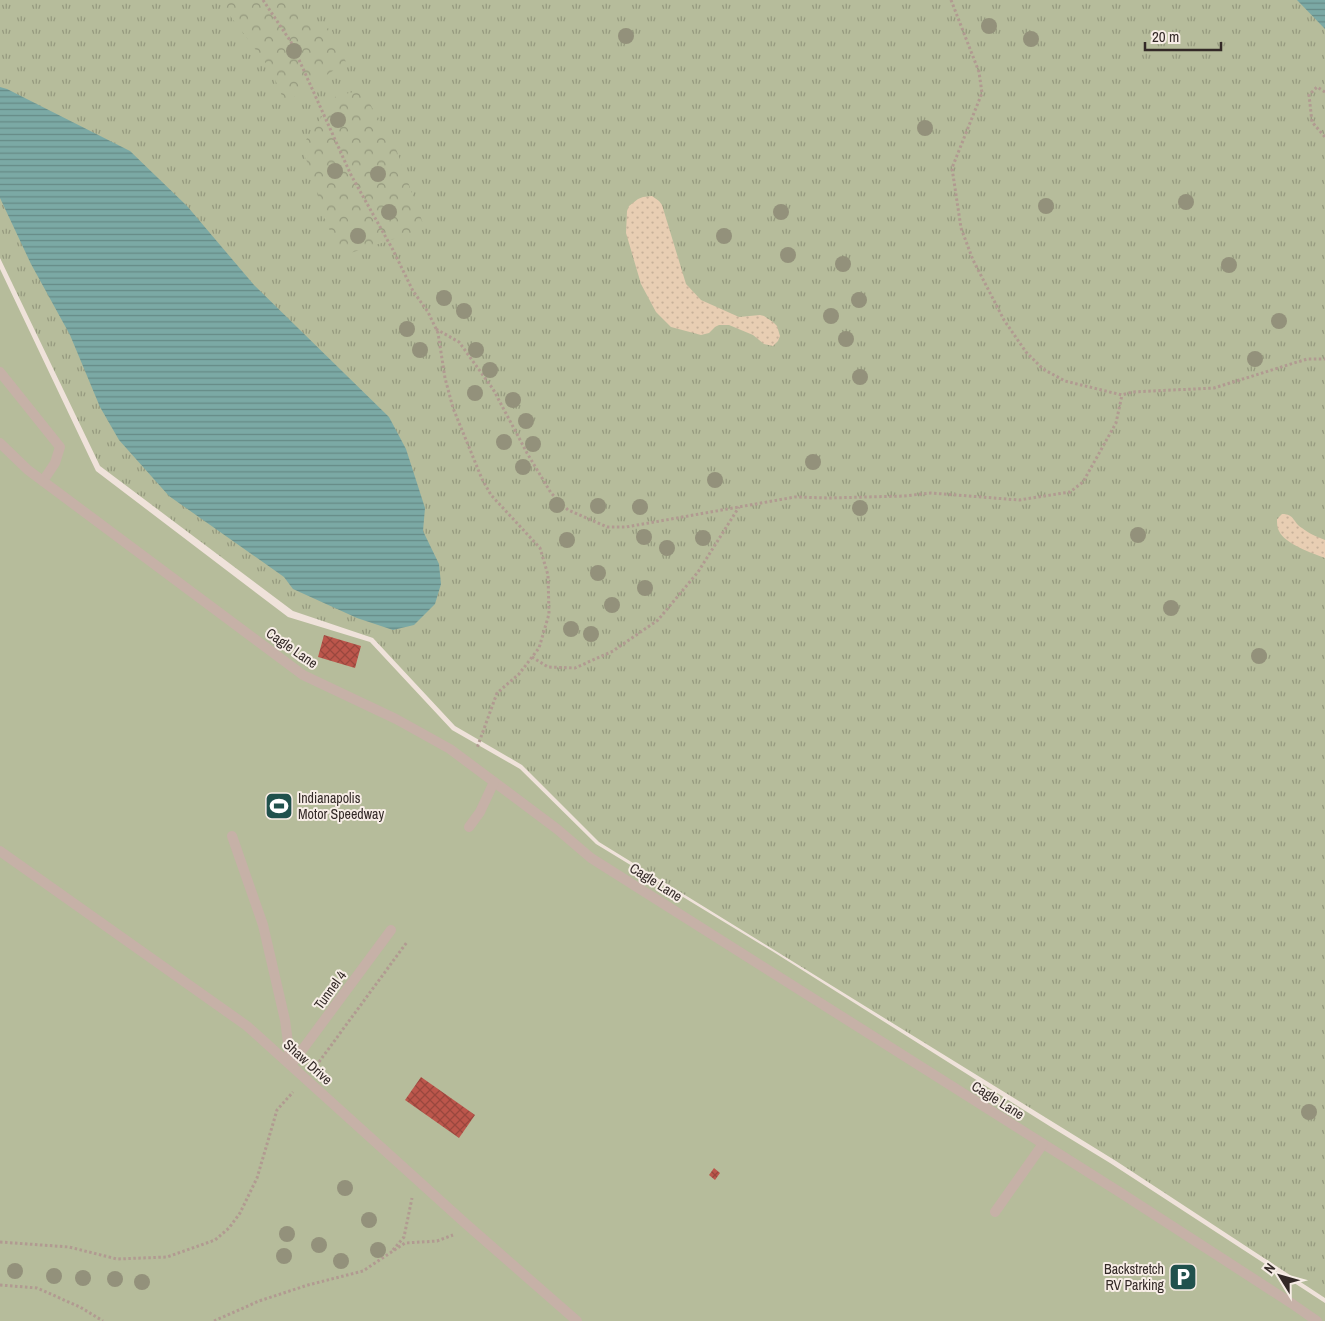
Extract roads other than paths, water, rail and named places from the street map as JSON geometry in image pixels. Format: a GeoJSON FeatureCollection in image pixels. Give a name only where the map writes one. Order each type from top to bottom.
{"type":"FeatureCollection","features":[{"type":"Feature","properties":{"kind":"lane"},"geometry":{"type":"LineString","coordinates":[[0,372],[60,447],[55,464],[43,482]]}},
{"type":"Feature","properties":{"kind":"lane","name":"Cagle Lane"},"geometry":{"type":"LineString","coordinates":[[0,443],[43,482],[303,675],[396,719],[450,749],[557,829],[591,858],[1043,1144],[1317,1321]]}},
{"type":"Feature","properties":{"kind":"lane"},"geometry":{"type":"LineString","coordinates":[[468,826],[480,812],[494,782]]}},
{"type":"Feature","properties":{"kind":"lane"},"geometry":{"type":"LineString","coordinates":[[232,836],[262,925],[285,1020],[291,1065]]}},
{"type":"Feature","properties":{"kind":"lane","name":"Shaw Drive"},"geometry":{"type":"LineString","coordinates":[[0,851],[247,1026],[577,1321]]}},
{"type":"Feature","properties":{"kind":"lane","name":"Tunnel 4"},"geometry":{"type":"LineString","coordinates":[[291,1065],[391,930]]}},
{"type":"Feature","properties":{"kind":"lane"},"geometry":{"type":"LineString","coordinates":[[995,1212],[1043,1144]]}},
{"type":"Feature","properties":{"kind":"water"},"geometry":{"type":"Polygon","coordinates":[[[1297,0],[1325,0],[1325,29],[1297,0]]]}},
{"type":"Feature","properties":{"kind":"water"},"geometry":{"type":"Polygon","coordinates":[[[0,87],[130,151],[187,206],[254,285],[389,417],[406,449],[425,508],[423,531],[439,564],[441,584],[435,604],[414,625],[393,630],[357,618],[293,589],[284,577],[169,496],[119,440],[100,407],[70,335],[31,264],[0,198],[0,87]]]}},
{"type":"Feature","properties":{"kind":"place","name":"Indianapolis Motor Speedway"},"geometry":{"type":"Point","coordinates":[279,806]}},
{"type":"Feature","properties":{"kind":"place","name":"Backstretch RV Parking"},"geometry":{"type":"Point","coordinates":[1183,1277]}}]}
